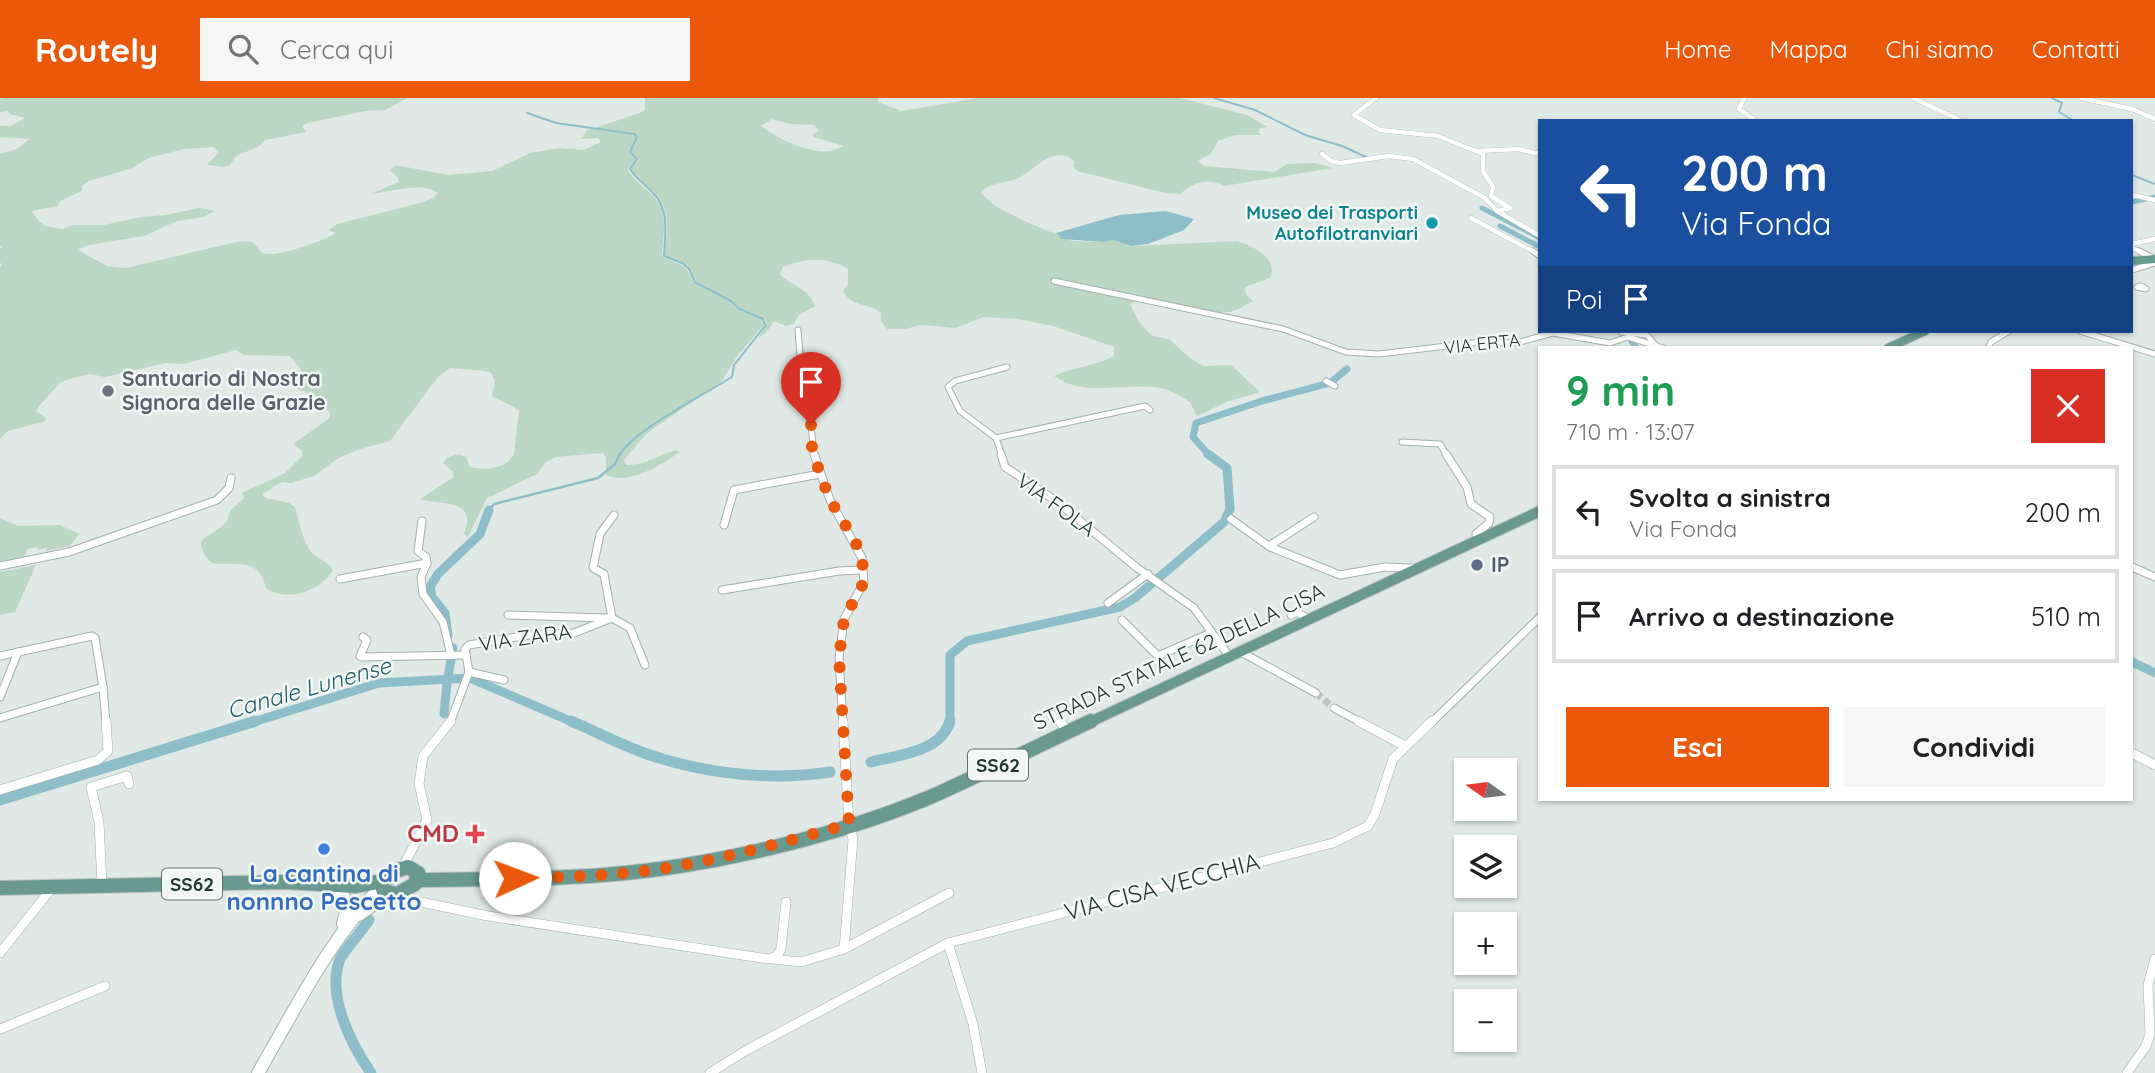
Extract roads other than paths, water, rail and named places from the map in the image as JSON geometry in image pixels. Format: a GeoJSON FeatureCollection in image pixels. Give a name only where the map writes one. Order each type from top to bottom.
{"type":"FeatureCollection","features":[{"type":"Feature","properties":{"kind":"main road"},"geometry":{"type":"LineString","coordinates":[[2133,261],[2155,260]]}},
{"type":"Feature","properties":{"kind":"main road"},"geometry":{"type":"LineString","coordinates":[[1892,346],[1922,333]]}},
{"type":"Feature","properties":{"kind":"main road","name":"STRADA STATALE 62 DELLA CISA"},"geometry":{"type":"LineString","coordinates":[[417,880],[553,877],[664,868],[738,854],[849,824],[927,798],[1235,654],[1300,614],[1417,569],[1538,513]]}},
{"type":"Feature","properties":{"kind":"main road"},"geometry":{"type":"LineString","coordinates":[[403,868],[416,870],[417,880],[388,888],[391,873],[403,868]]}},
{"type":"Feature","properties":{"kind":"main road","name":"SS62"},"geometry":{"type":"LineString","coordinates":[[0,888],[284,882],[388,888]]}},
{"type":"Feature","properties":{"kind":"street"},"geometry":{"type":"LineString","coordinates":[[1376,98],[1353,115],[1365,125],[1390,132],[1448,138],[1485,156],[1483,171],[1493,187],[1491,196],[1510,208],[1497,211]]}},
{"type":"Feature","properties":{"kind":"street"},"geometry":{"type":"LineString","coordinates":[[1744,98],[1739,109],[1753,119]]}},
{"type":"Feature","properties":{"kind":"street"},"geometry":{"type":"LineString","coordinates":[[1913,98],[1958,119]]}},
{"type":"Feature","properties":{"kind":"street"},"geometry":{"type":"LineString","coordinates":[[2081,98],[2132,109],[2155,119]]}},
{"type":"Feature","properties":{"kind":"street"},"geometry":{"type":"LineString","coordinates":[[1477,151],[1522,150],[1538,154]]}},
{"type":"Feature","properties":{"kind":"street"},"geometry":{"type":"LineString","coordinates":[[1322,154],[1338,163],[1396,156],[1413,159],[1485,198],[1497,211],[1538,235]]}},
{"type":"Feature","properties":{"kind":"street"},"geometry":{"type":"LineString","coordinates":[[2133,195],[2154,200]]}},
{"type":"Feature","properties":{"kind":"street"},"geometry":{"type":"LineString","coordinates":[[1471,218],[1538,255]]}},
{"type":"Feature","properties":{"kind":"street"},"geometry":{"type":"LineString","coordinates":[[2133,246],[2155,239]]}},
{"type":"Feature","properties":{"kind":"street"},"geometry":{"type":"LineString","coordinates":[[2133,247],[2155,260]]}},
{"type":"Feature","properties":{"kind":"street"},"geometry":{"type":"LineString","coordinates":[[2133,270],[2155,260]]}},
{"type":"Feature","properties":{"kind":"street","name":"VIA ERTA"},"geometry":{"type":"LineString","coordinates":[[1054,281],[1230,316],[1283,329],[1346,352],[1379,354],[1481,342],[1516,343],[1553,333],[1610,343],[1630,333]]}},
{"type":"Feature","properties":{"kind":"street"},"geometry":{"type":"LineString","coordinates":[[798,330],[802,350],[804,405],[811,424],[812,448],[830,500],[860,551],[864,582],[842,628],[839,658],[849,824],[853,839],[844,949]]}},
{"type":"Feature","properties":{"kind":"street"},"geometry":{"type":"LineString","coordinates":[[1630,333],[1658,346]]}},
{"type":"Feature","properties":{"kind":"street"},"geometry":{"type":"LineString","coordinates":[[1989,346],[2006,333]]}},
{"type":"Feature","properties":{"kind":"street"},"geometry":{"type":"LineString","coordinates":[[2087,333],[2129,346]]}},
{"type":"Feature","properties":{"kind":"street"},"geometry":{"type":"LineString","coordinates":[[1610,343],[1615,346]]}},
{"type":"Feature","properties":{"kind":"street"},"geometry":{"type":"LineString","coordinates":[[2133,347],[2155,354]]}},
{"type":"Feature","properties":{"kind":"street"},"geometry":{"type":"LineString","coordinates":[[1007,367],[955,382],[947,387],[953,405],[972,423],[996,438],[1145,406],[1150,410]]}},
{"type":"Feature","properties":{"kind":"street"},"geometry":{"type":"LineString","coordinates":[[1326,381],[1335,386]]}},
{"type":"Feature","properties":{"kind":"street","name":"VIA FOLA"},"geometry":{"type":"LineString","coordinates":[[996,438],[1005,467],[1025,483],[1056,501],[1194,608],[1211,633],[1235,654]]}},
{"type":"Feature","properties":{"kind":"street"},"geometry":{"type":"LineString","coordinates":[[1402,442],[1440,444],[1464,481],[1471,503],[1490,517],[1489,523],[1476,534],[1483,538]]}},
{"type":"Feature","properties":{"kind":"street"},"geometry":{"type":"LineString","coordinates":[[724,525],[734,490],[820,474]]}},
{"type":"Feature","properties":{"kind":"street"},"geometry":{"type":"LineString","coordinates":[[0,566],[69,552],[216,500],[229,488],[231,478]]}},
{"type":"Feature","properties":{"kind":"street"},"geometry":{"type":"LineString","coordinates":[[610,618],[604,574],[593,568],[600,534],[614,515]]}},
{"type":"Feature","properties":{"kind":"street"},"geometry":{"type":"LineString","coordinates":[[1269,546],[1314,517]]}},
{"type":"Feature","properties":{"kind":"street"},"geometry":{"type":"LineString","coordinates":[[1231,519],[1269,546],[1340,575],[1385,567],[1417,569]]}},
{"type":"Feature","properties":{"kind":"street"},"geometry":{"type":"LineString","coordinates":[[363,637],[367,640],[360,656],[362,657],[455,655],[443,621],[423,594],[421,577],[426,570],[426,557],[418,551],[422,521]]}},
{"type":"Feature","properties":{"kind":"street"},"geometry":{"type":"LineString","coordinates":[[340,579],[426,563]]}},
{"type":"Feature","properties":{"kind":"street"},"geometry":{"type":"LineString","coordinates":[[2133,567],[2155,576]]}},
{"type":"Feature","properties":{"kind":"street"},"geometry":{"type":"LineString","coordinates":[[722,590],[839,571],[862,570]]}},
{"type":"Feature","properties":{"kind":"street"},"geometry":{"type":"LineString","coordinates":[[1108,603],[1150,575]]}},
{"type":"Feature","properties":{"kind":"street"},"geometry":{"type":"LineString","coordinates":[[508,615],[610,618],[630,628],[645,665]]}},
{"type":"Feature","properties":{"kind":"street","name":"VIA ZARA"},"geometry":{"type":"LineString","coordinates":[[403,868],[427,820],[426,806],[419,785],[423,756],[450,723],[469,672],[455,655],[469,645],[529,635],[574,633],[610,618]]}},
{"type":"Feature","properties":{"kind":"street","name":"VIA CISA VECCHIA"},"geometry":{"type":"LineString","coordinates":[[710,1073],[948,943],[1333,843],[1354,834],[1372,821],[1389,767],[1405,746],[1538,619]]}},
{"type":"Feature","properties":{"kind":"street"},"geometry":{"type":"LineString","coordinates":[[1122,620],[1158,656],[1211,633]]}},
{"type":"Feature","properties":{"kind":"street"},"geometry":{"type":"LineString","coordinates":[[0,656],[93,636],[103,687],[108,751],[106,755],[0,790]]}},
{"type":"Feature","properties":{"kind":"street"},"geometry":{"type":"LineString","coordinates":[[0,697],[18,652]]}},
{"type":"Feature","properties":{"kind":"street"},"geometry":{"type":"LineString","coordinates":[[1235,654],[1316,693]]}},
{"type":"Feature","properties":{"kind":"street"},"geometry":{"type":"LineString","coordinates":[[469,672],[504,680]]}},
{"type":"Feature","properties":{"kind":"street"},"geometry":{"type":"LineString","coordinates":[[0,718],[103,687]]}},
{"type":"Feature","properties":{"kind":"street"},"geometry":{"type":"LineString","coordinates":[[1334,708],[1405,746]]}},
{"type":"Feature","properties":{"kind":"street"},"geometry":{"type":"LineString","coordinates":[[1052,713],[1069,732]]}},
{"type":"Feature","properties":{"kind":"street"},"geometry":{"type":"LineString","coordinates":[[2133,754],[2155,765]]}},
{"type":"Feature","properties":{"kind":"street"},"geometry":{"type":"LineString","coordinates":[[102,886],[99,822],[91,787],[127,776],[129,783]]}},
{"type":"Feature","properties":{"kind":"street"},"geometry":{"type":"LineString","coordinates":[[258,1073],[333,944],[350,905],[348,898],[335,886]]}},
{"type":"Feature","properties":{"kind":"street"},"geometry":{"type":"LineString","coordinates":[[0,953],[52,887]]}},
{"type":"Feature","properties":{"kind":"street"},"geometry":{"type":"LineString","coordinates":[[333,944],[388,888],[416,901],[488,916],[802,962],[844,949],[949,893]]}},
{"type":"Feature","properties":{"kind":"street"},"geometry":{"type":"LineString","coordinates":[[771,959],[781,949],[786,902]]}},
{"type":"Feature","properties":{"kind":"street"},"geometry":{"type":"LineString","coordinates":[[948,943],[973,1024],[982,1073]]}},
{"type":"Feature","properties":{"kind":"street"},"geometry":{"type":"LineString","coordinates":[[2127,1073],[2146,1046],[2150,1034],[2148,985],[2155,959]]}},
{"type":"Feature","properties":{"kind":"street"},"geometry":{"type":"LineString","coordinates":[[0,1029],[104,986]]}},
{"type":"Feature","properties":{"kind":"water"},"geometry":{"type":"Polygon","coordinates":[[[1166,211],[1194,219],[1184,230],[1148,244],[1131,246],[1113,240],[1104,242],[1062,239],[1056,233],[1119,215],[1166,211]]]}},
{"type":"Feature","properties":{"kind":"waterway"},"geometry":{"type":"LineString","coordinates":[[1214,98],[1255,110],[1305,135],[1342,146],[1366,157]]}},
{"type":"Feature","properties":{"kind":"waterway"},"geometry":{"type":"LineString","coordinates":[[2052,98],[2062,103],[2059,112],[2071,119]]}},
{"type":"Feature","properties":{"kind":"waterway"},"geometry":{"type":"LineString","coordinates":[[527,113],[556,123],[634,134],[637,137],[630,152],[637,159],[630,169],[653,193],[662,207],[665,223],[664,256],[682,263],[689,269],[695,282],[731,301],[738,308],[763,319],[765,326],[734,365],[732,377],[653,425],[626,446],[619,456]]}},
{"type":"Feature","properties":{"kind":"waterway"},"geometry":{"type":"LineString","coordinates":[[2133,175],[2155,184]]}},
{"type":"Feature","properties":{"kind":"waterway","name":"Canale Lunense"},"geometry":{"type":"LineString","coordinates":[[2133,202],[2155,197]]}},
{"type":"Feature","properties":{"kind":"waterway","name":"Canale Lunense"},"geometry":{"type":"LineString","coordinates":[[1482,208],[1538,237]]}},
{"type":"Feature","properties":{"kind":"waterway"},"geometry":{"type":"LineString","coordinates":[[1500,226],[1538,246]]}},
{"type":"Feature","properties":{"kind":"waterway"},"geometry":{"type":"LineString","coordinates":[[1632,341],[1635,346]]}},
{"type":"Feature","properties":{"kind":"waterway","name":"Canale Lunense"},"geometry":{"type":"LineString","coordinates":[[1209,454],[1193,437],[1196,423],[1262,401],[1330,383],[1347,369]]}},
{"type":"Feature","properties":{"kind":"waterway","name":"Canale Lunense"},"geometry":{"type":"LineString","coordinates":[[950,721],[950,655],[967,641],[1120,607],[1135,598],[1224,522],[1230,509],[1227,468],[1209,454]]}},
{"type":"Feature","properties":{"kind":"waterway"},"geometry":{"type":"LineString","coordinates":[[489,510],[494,504],[598,478],[615,464],[619,456]]}},
{"type":"Feature","properties":{"kind":"waterway"},"geometry":{"type":"LineString","coordinates":[[448,635],[445,613],[432,597],[430,587],[438,574],[480,534],[489,510]]}},
{"type":"Feature","properties":{"kind":"waterway"},"geometry":{"type":"LineString","coordinates":[[448,677],[453,648]]}},
{"type":"Feature","properties":{"kind":"waterway"},"geometry":{"type":"LineString","coordinates":[[2133,662],[2155,673]]}},
{"type":"Feature","properties":{"kind":"waterway","name":"Canale Lunense"},"geometry":{"type":"LineString","coordinates":[[250,723],[379,683],[470,678],[575,723]]}},
{"type":"Feature","properties":{"kind":"waterway"},"geometry":{"type":"LineString","coordinates":[[444,714],[447,683]]}},
{"type":"Feature","properties":{"kind":"waterway","name":"Canale Lunense"},"geometry":{"type":"LineString","coordinates":[[0,800],[256,721]]}},
{"type":"Feature","properties":{"kind":"waterway","name":"Canale Lunense"},"geometry":{"type":"LineString","coordinates":[[571,721],[640,751],[693,767],[762,776],[830,772]]}},
{"type":"Feature","properties":{"kind":"waterway","name":"Canale Lunense"},"geometry":{"type":"LineString","coordinates":[[871,762],[928,746],[938,740],[950,721]]}},
{"type":"Feature","properties":{"kind":"waterway"},"geometry":{"type":"LineString","coordinates":[[369,920],[340,959],[336,988],[338,1003],[349,1034],[371,1073]]}},
{"type":"Feature","properties":{"kind":"tunnel"},"geometry":{"type":"LineString","coordinates":[[1316,693],[1334,708]]}},
{"type":"Feature","properties":{"kind":"place","name":"Museo dei Trasporti Autofilotranviari"},"geometry":{"type":"Point","coordinates":[1432,223]}},
{"type":"Feature","properties":{"kind":"place","name":"Santuario di Nostra Signora delle Grazie"},"geometry":{"type":"Point","coordinates":[108,391]}},
{"type":"Feature","properties":{"kind":"place","name":"IP"},"geometry":{"type":"Point","coordinates":[1477,565]}},
{"type":"Feature","properties":{"kind":"place","name":"CMD"},"geometry":{"type":"Point","coordinates":[475,834]}},
{"type":"Feature","properties":{"kind":"place","name":"La cantina di nonnno Pescetto"},"geometry":{"type":"Point","coordinates":[324,849]}}]}
